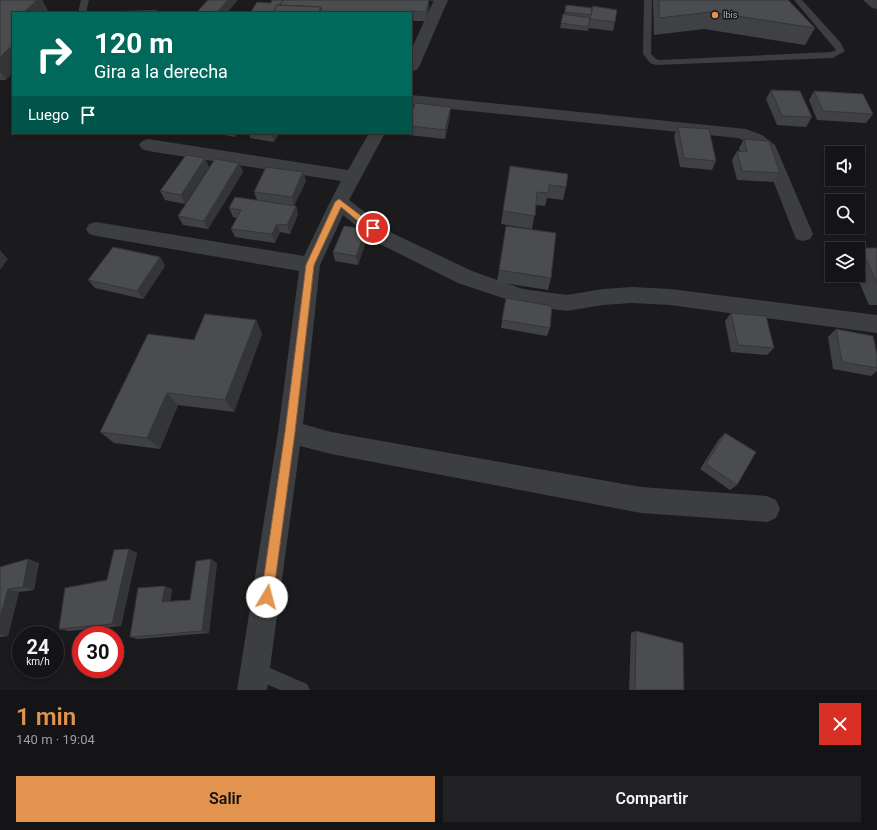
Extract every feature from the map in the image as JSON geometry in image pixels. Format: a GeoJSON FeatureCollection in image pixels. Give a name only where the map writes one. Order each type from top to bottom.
{"type":"FeatureCollection","features":[{"type":"Feature","properties":{"kind":"street"},"geometry":{"type":"LineString","coordinates":[[412,64],[441,0]]}},
{"type":"Feature","properties":{"kind":"street"},"geometry":{"type":"LineString","coordinates":[[870,0],[877,5]]}},
{"type":"Feature","properties":{"kind":"street"},"geometry":{"type":"LineString","coordinates":[[412,100],[740,133],[756,140],[769,149],[803,234]]}},
{"type":"Feature","properties":{"kind":"street"},"geometry":{"type":"LineString","coordinates":[[254,681],[290,432],[310,265],[339,202],[376,134]]}},
{"type":"Feature","properties":{"kind":"street"},"geometry":{"type":"LineString","coordinates":[[148,146],[354,177]]}},
{"type":"Feature","properties":{"kind":"street"},"geometry":{"type":"LineString","coordinates":[[339,202],[385,238],[465,277],[523,297],[567,302],[610,296],[670,297],[877,324]]}},
{"type":"Feature","properties":{"kind":"street"},"geometry":{"type":"LineString","coordinates":[[96,229],[310,265]]}},
{"type":"Feature","properties":{"kind":"street"},"geometry":{"type":"LineString","coordinates":[[290,432],[331,443],[642,500],[767,509]]}},
{"type":"Feature","properties":{"kind":"lane"},"geometry":{"type":"LineString","coordinates":[[82,12],[85,0]]}},
{"type":"Feature","properties":{"kind":"lane"},"geometry":{"type":"LineString","coordinates":[[648,0],[647,54],[653,61],[659,63],[834,55],[841,51],[837,44],[798,0]]}},
{"type":"Feature","properties":{"kind":"lane"},"geometry":{"type":"LineString","coordinates":[[254,681],[301,690]]}},
{"type":"Feature","properties":{"kind":"building"},"geometry":{"type":"Polygon","coordinates":[[[37,0],[24,12],[12,12],[12,46],[0,57],[0,1],[37,0]]]}},
{"type":"Feature","properties":{"kind":"building"},"geometry":{"type":"Polygon","coordinates":[[[208,0],[228,0],[218,12],[197,12],[208,0]]]}},
{"type":"Feature","properties":{"kind":"building"},"geometry":{"type":"Polygon","coordinates":[[[272,0],[283,0],[280,5],[277,5],[274,12],[251,12],[257,2],[271,3],[272,0]]]}},
{"type":"Feature","properties":{"kind":"building"},"geometry":{"type":"Polygon","coordinates":[[[283,0],[429,0],[426,12],[322,12],[321,7],[280,5],[283,0]]]}},
{"type":"Feature","properties":{"kind":"building"},"geometry":{"type":"Polygon","coordinates":[[[659,0],[788,0],[815,28],[710,12],[659,18],[659,0]]]}},
{"type":"Feature","properties":{"kind":"building"},"geometry":{"type":"Polygon","coordinates":[[[277,5],[321,7],[318,12],[274,12],[277,5]]]}},
{"type":"Feature","properties":{"kind":"building"},"geometry":{"type":"Polygon","coordinates":[[[566,5],[592,8],[591,15],[565,12],[566,5]]]}},
{"type":"Feature","properties":{"kind":"building"},"geometry":{"type":"Polygon","coordinates":[[[593,6],[617,10],[615,22],[590,19],[593,6]]]}},
{"type":"Feature","properties":{"kind":"building"},"geometry":{"type":"Polygon","coordinates":[[[563,14],[590,18],[588,27],[561,23],[563,14]]]}},
{"type":"Feature","properties":{"kind":"building"},"geometry":{"type":"Polygon","coordinates":[[[771,90],[800,91],[812,117],[782,116],[771,90]]]}},
{"type":"Feature","properties":{"kind":"building"},"geometry":{"type":"Polygon","coordinates":[[[814,91],[863,94],[873,114],[823,111],[814,91]]]}},
{"type":"Feature","properties":{"kind":"building"},"geometry":{"type":"Polygon","coordinates":[[[415,103],[451,107],[445,130],[412,126],[412,112],[415,103]]]}},
{"type":"Feature","properties":{"kind":"building"},"geometry":{"type":"Polygon","coordinates":[[[678,127],[709,129],[716,161],[684,158],[678,127]]]}},
{"type":"Feature","properties":{"kind":"building"},"geometry":{"type":"Polygon","coordinates":[[[744,139],[769,141],[780,173],[742,171],[737,151],[747,152],[744,139]]]}},
{"type":"Feature","properties":{"kind":"building"},"geometry":{"type":"Polygon","coordinates":[[[186,155],[205,158],[181,195],[160,191],[186,155]]]}},
{"type":"Feature","properties":{"kind":"building"},"geometry":{"type":"Polygon","coordinates":[[[215,159],[239,163],[204,221],[178,216],[215,159]]]}},
{"type":"Feature","properties":{"kind":"building"},"geometry":{"type":"Polygon","coordinates":[[[510,166],[568,174],[566,187],[549,185],[548,193],[537,192],[535,216],[503,211],[510,166]]]}},
{"type":"Feature","properties":{"kind":"building"},"geometry":{"type":"Polygon","coordinates":[[[266,167],[303,172],[292,197],[254,192],[266,167]]]}},
{"type":"Feature","properties":{"kind":"building"},"geometry":{"type":"Polygon","coordinates":[[[235,197],[296,206],[287,225],[277,224],[272,234],[231,229],[241,210],[229,208],[235,197]]]}},
{"type":"Feature","properties":{"kind":"building"},"geometry":{"type":"Polygon","coordinates":[[[344,226],[366,229],[356,256],[333,252],[344,226]]]}},
{"type":"Feature","properties":{"kind":"building"},"geometry":{"type":"Polygon","coordinates":[[[506,226],[556,233],[551,278],[499,270],[506,226]]]}},
{"type":"Feature","properties":{"kind":"building"},"geometry":{"type":"Polygon","coordinates":[[[113,247],[160,257],[137,291],[88,280],[113,247]]]}},
{"type":"Feature","properties":{"kind":"building"},"geometry":{"type":"Polygon","coordinates":[[[865,248],[877,248],[877,283],[865,257],[865,248]]]}},
{"type":"Feature","properties":{"kind":"building"},"geometry":{"type":"Polygon","coordinates":[[[506,298],[552,306],[550,328],[502,320],[506,298]]]}},
{"type":"Feature","properties":{"kind":"building"},"geometry":{"type":"Polygon","coordinates":[[[731,313],[766,316],[774,348],[738,345],[731,313]]]}},
{"type":"Feature","properties":{"kind":"building"},"geometry":{"type":"Polygon","coordinates":[[[205,314],[256,320],[225,400],[167,393],[147,438],[100,432],[148,334],[194,340],[205,314]]]}},
{"type":"Feature","properties":{"kind":"building"},"geometry":{"type":"Polygon","coordinates":[[[836,329],[873,336],[877,354],[877,368],[842,362],[836,329]]]}},
{"type":"Feature","properties":{"kind":"building"},"geometry":{"type":"Polygon","coordinates":[[[725,433],[756,452],[737,485],[706,464],[725,433]]]}},
{"type":"Feature","properties":{"kind":"building"},"geometry":{"type":"Polygon","coordinates":[[[129,549],[112,624],[72,626],[72,628],[64,629],[64,626],[59,626],[65,588],[107,580],[114,550],[129,549]]]}},
{"type":"Feature","properties":{"kind":"building"},"geometry":{"type":"Polygon","coordinates":[[[28,559],[23,587],[8,589],[0,618],[0,567],[28,559]]]}},
{"type":"Feature","properties":{"kind":"building"},"geometry":{"type":"Polygon","coordinates":[[[211,559],[202,631],[130,637],[138,588],[165,586],[162,602],[190,600],[196,561],[211,559]]]}},
{"type":"Feature","properties":{"kind":"building"},"geometry":{"type":"Polygon","coordinates":[[[636,631],[683,643],[684,690],[635,690],[636,631]]]}},
{"type":"Feature","properties":{"kind":"place","name":"Ibis"},"geometry":{"type":"Point","coordinates":[715,15]}},
{"type":"Feature","properties":{"kind":"route"},"geometry":{"type":"LineString","coordinates":[[267,597],[290,432],[310,265],[339,202],[373,228]]}}]}
